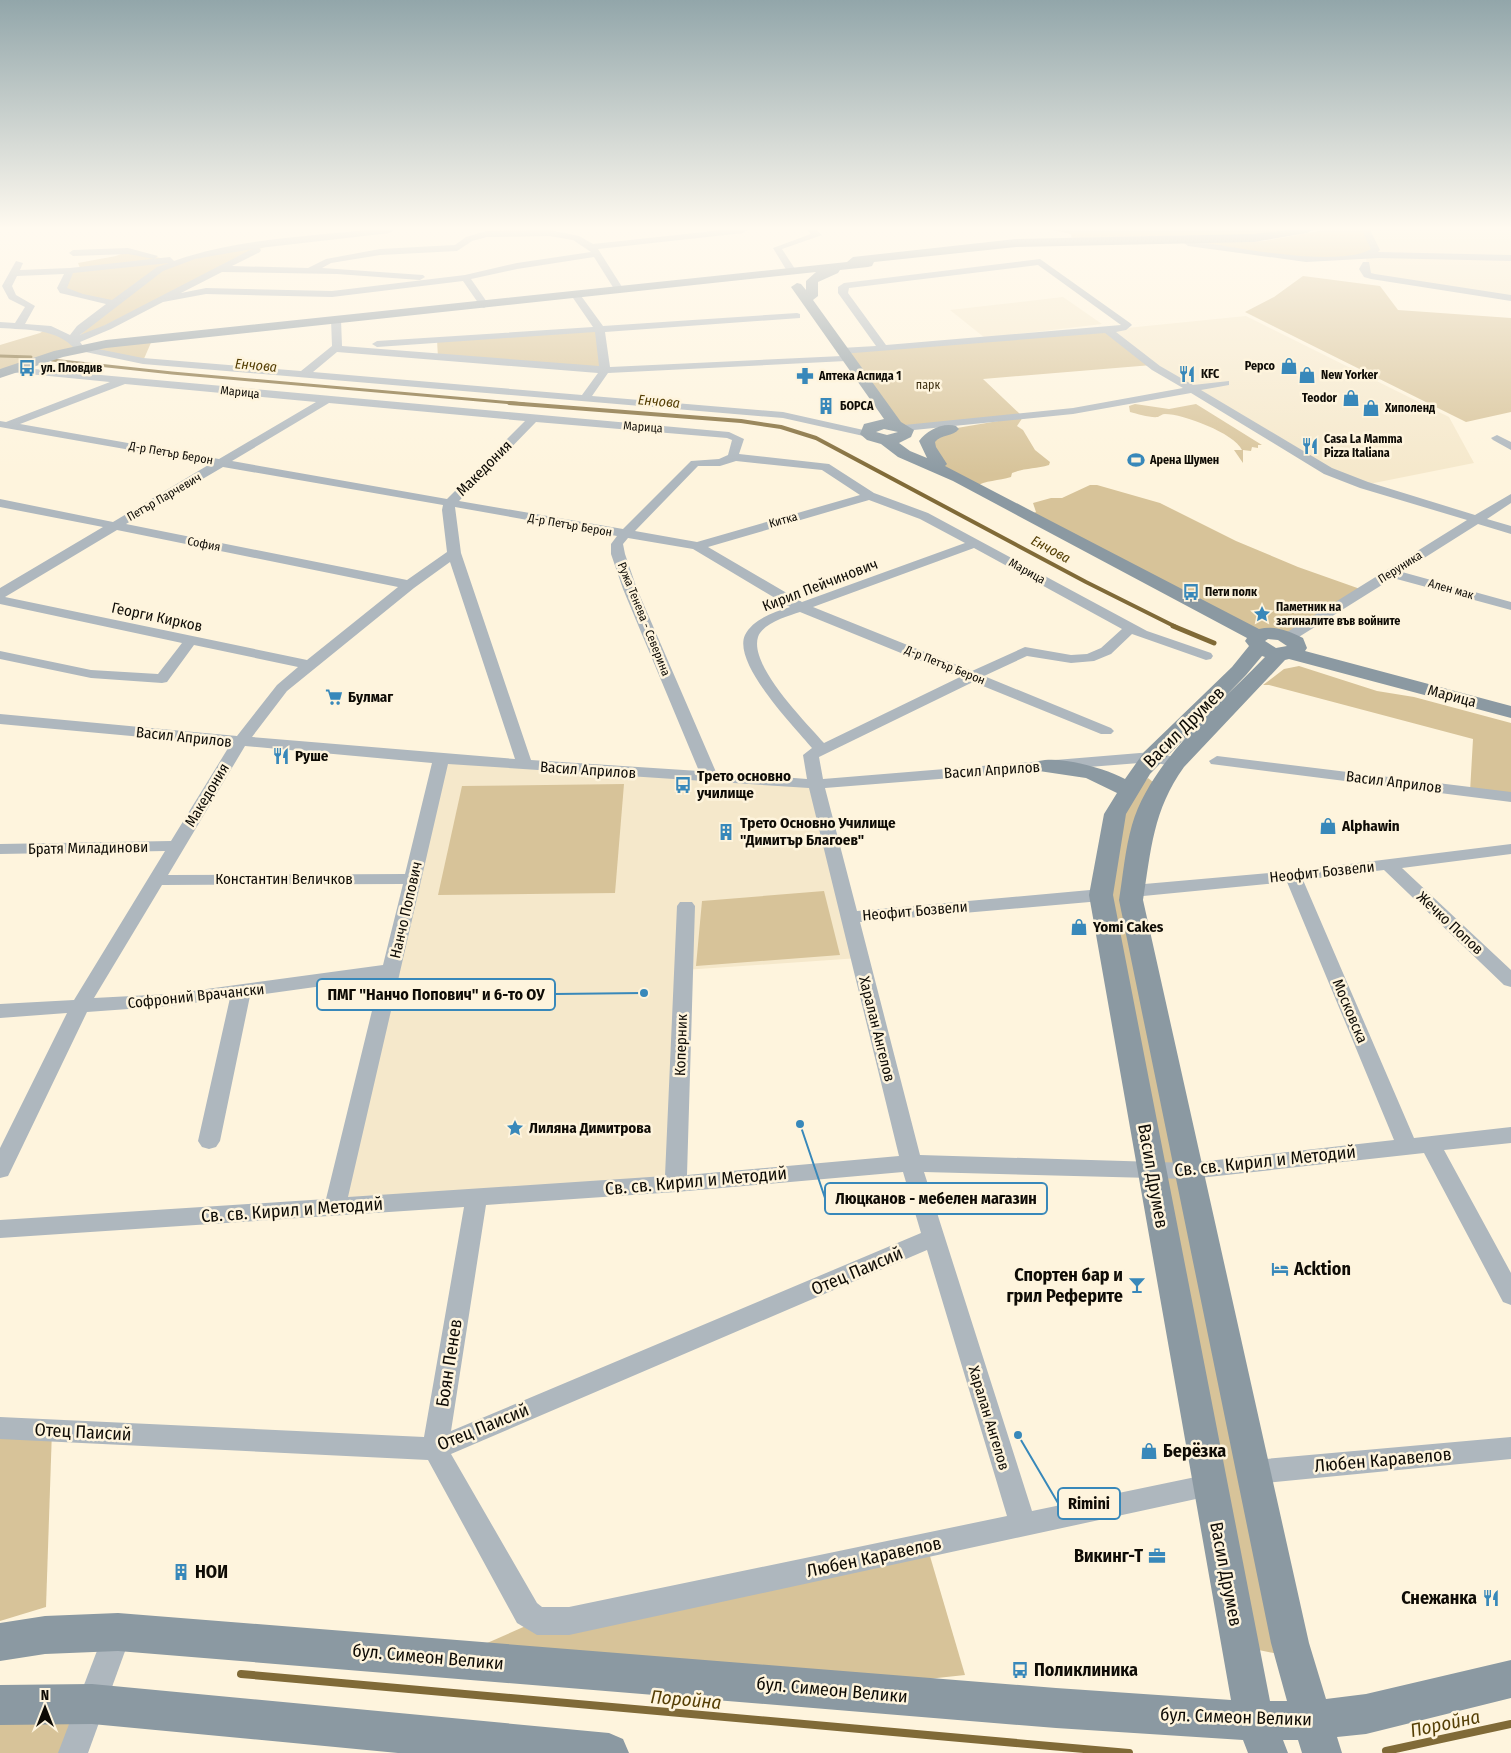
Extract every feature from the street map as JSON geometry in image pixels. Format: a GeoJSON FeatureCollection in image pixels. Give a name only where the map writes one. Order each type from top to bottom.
{"type":"FeatureCollection","features":[{"type":"Feature","properties":{"kind":"main road"},"geometry":{"type":"LineString","coordinates":[[8,370],[77,344],[412,312]]}},
{"type":"Feature","properties":{"kind":"main road"},"geometry":{"type":"LineString","coordinates":[[817,312],[873,412],[870,429]]}},
{"type":"Feature","properties":{"kind":"main road"},"geometry":{"type":"LineString","coordinates":[[842,355],[849,357],[902,431],[958,478]]}},
{"type":"Feature","properties":{"kind":"main road"},"geometry":{"type":"LineString","coordinates":[[870,429],[902,431]]}},
{"type":"Feature","properties":{"kind":"main road"},"geometry":{"type":"LineString","coordinates":[[870,429],[912,458],[958,478],[1279,646]]}},
{"type":"Feature","properties":{"kind":"main road"},"geometry":{"type":"LineString","coordinates":[[939,464],[928,447],[927,441],[933,434],[951,429]]}},
{"type":"Feature","properties":{"kind":"main road"},"geometry":{"type":"LineString","coordinates":[[886,440],[902,431]]}},
{"type":"Feature","properties":{"kind":"main road","name":"Марица"},"geometry":{"type":"LineString","coordinates":[[1279,646],[1394,681],[1511,712]]}},
{"type":"Feature","properties":{"kind":"main road","name":"Васил Друмев"},"geometry":{"type":"LineString","coordinates":[[1262,1737],[1210,1486],[1101,895],[1114,814],[1129,791],[1164,759],[1240,671],[1279,646]]}},
{"type":"Feature","properties":{"kind":"main road","name":"Васил Друмев"},"geometry":{"type":"LineString","coordinates":[[1164,759],[1161,783],[1142,825],[1131,900],[1290,1643],[1317,1737]]}},
{"type":"Feature","properties":{"kind":"main road"},"geometry":{"type":"LineString","coordinates":[[1047,766],[1100,774],[1115,781],[1129,791]]}},
{"type":"Feature","properties":{"kind":"main road","name":"бул. Симеон Велики"},"geometry":{"type":"LineString","coordinates":[[0,1642],[45,1635],[118,1632],[1056,1708],[1262,1737],[1317,1737],[1366,1714],[1511,1679]]}},
{"type":"Feature","properties":{"kind":"main road"},"geometry":{"type":"LineString","coordinates":[[0,1705],[92,1704],[597,1752]]}},
{"type":"Feature","properties":{"kind":"street"},"geometry":{"type":"LineString","coordinates":[[18,326],[28,312]]}},
{"type":"Feature","properties":{"kind":"street"},"geometry":{"type":"LineString","coordinates":[[103,312],[74,334],[77,344],[137,312]]}},
{"type":"Feature","properties":{"kind":"street"},"geometry":{"type":"LineString","coordinates":[[585,398],[605,370],[599,328],[588,312]]}},
{"type":"Feature","properties":{"kind":"street"},"geometry":{"type":"LineString","coordinates":[[857,312],[883,348]]}},
{"type":"Feature","properties":{"kind":"street"},"geometry":{"type":"LineString","coordinates":[[336,348],[605,370],[842,355],[883,348],[1107,330],[1123,328],[1127,325],[1109,312]]}},
{"type":"Feature","properties":{"kind":"street"},"geometry":{"type":"LineString","coordinates":[[302,375],[336,348],[599,328],[797,316]]}},
{"type":"Feature","properties":{"kind":"street"},"geometry":{"type":"LineString","coordinates":[[336,319],[336,348]]}},
{"type":"Feature","properties":{"kind":"street","name":"Марица"},"geometry":{"type":"LineString","coordinates":[[0,325],[48,328],[77,344],[142,361],[783,415],[870,429]]}},
{"type":"Feature","properties":{"kind":"street"},"geometry":{"type":"LineString","coordinates":[[1107,330],[1147,362],[1328,471],[1364,485],[1511,530]]}},
{"type":"Feature","properties":{"kind":"street","name":"Марица"},"geometry":{"type":"LineString","coordinates":[[8,370],[533,419],[729,435],[738,439],[733,454],[735,457],[825,467],[836,472],[870,496],[924,516],[1142,634],[1206,656]]}},
{"type":"Feature","properties":{"kind":"street"},"geometry":{"type":"LineString","coordinates":[[2,426],[126,380]]}},
{"type":"Feature","properties":{"kind":"street"},"geometry":{"type":"LineString","coordinates":[[902,431],[1073,411],[1229,385]]}},
{"type":"Feature","properties":{"kind":"street","name":"Петър Парчевич"},"geometry":{"type":"LineString","coordinates":[[0,594],[327,400]]}},
{"type":"Feature","properties":{"kind":"street"},"geometry":{"type":"LineString","coordinates":[[902,431],[951,429],[1023,417]]}},
{"type":"Feature","properties":{"kind":"street","name":"Македония"},"geometry":{"type":"LineString","coordinates":[[0,1170],[79,1008],[154,880],[239,742],[282,688],[308,665],[408,585],[454,553],[448,510],[450,503],[533,419]]}},
{"type":"Feature","properties":{"kind":"street","name":"Д-р Петър Берон"},"geometry":{"type":"LineString","coordinates":[[2,426],[225,462],[697,546],[800,606],[1106,731]]}},
{"type":"Feature","properties":{"kind":"street"},"geometry":{"type":"LineString","coordinates":[[1497,438],[1511,447]]}},
{"type":"Feature","properties":{"kind":"street"},"geometry":{"type":"LineString","coordinates":[[624,534],[696,463],[720,462],[735,457]]}},
{"type":"Feature","properties":{"kind":"street","name":"Китка"},"geometry":{"type":"LineString","coordinates":[[697,546],[870,496]]}},
{"type":"Feature","properties":{"kind":"street","name":"Перуника"},"geometry":{"type":"LineString","coordinates":[[1279,646],[1511,498]]}},
{"type":"Feature","properties":{"kind":"street","name":"София"},"geometry":{"type":"LineString","coordinates":[[0,503],[408,585]]}},
{"type":"Feature","properties":{"kind":"street","name":"Ружа Тенева - Северина"},"geometry":{"type":"LineString","coordinates":[[624,534],[617,544],[618,554],[630,589],[710,778]]}},
{"type":"Feature","properties":{"kind":"street","name":"Кирил Пейчинович"},"geometry":{"type":"LineString","coordinates":[[822,750],[758,670],[751,653],[751,638],[762,624],[800,606],[977,543]]}},
{"type":"Feature","properties":{"kind":"street"},"geometry":{"type":"LineString","coordinates":[[454,553],[525,766]]}},
{"type":"Feature","properties":{"kind":"street","name":"Ален мак"},"geometry":{"type":"LineString","coordinates":[[1391,573],[1511,606]]}},
{"type":"Feature","properties":{"kind":"street","name":"Георги Кирков"},"geometry":{"type":"LineString","coordinates":[[0,600],[308,665]]}},
{"type":"Feature","properties":{"kind":"street"},"geometry":{"type":"LineString","coordinates":[[822,750],[1024,651],[1071,659],[1089,658],[1106,651],[1131,628]]}},
{"type":"Feature","properties":{"kind":"street"},"geometry":{"type":"LineString","coordinates":[[0,655],[91,674],[162,679],[190,641]]}},
{"type":"Feature","properties":{"kind":"street","name":"Васил Априлов"},"geometry":{"type":"LineString","coordinates":[[0,719],[239,742],[525,766],[816,784],[1164,759]]}},
{"type":"Feature","properties":{"kind":"street","name":"Харалан Ангелов"},"geometry":{"type":"LineString","coordinates":[[822,750],[812,755],[816,784],[911,1163],[1023,1526]]}},
{"type":"Feature","properties":{"kind":"street","name":"Нанчо Попович"},"geometry":{"type":"LineString","coordinates":[[335,1207],[441,759]]}},
{"type":"Feature","properties":{"kind":"street","name":"Васил Априлов"},"geometry":{"type":"LineString","coordinates":[[1217,761],[1511,797]]}},
{"type":"Feature","properties":{"kind":"street","name":"Братя Миладинови"},"geometry":{"type":"LineString","coordinates":[[0,849],[176,846]]}},
{"type":"Feature","properties":{"kind":"street","name":"Неофит Бозвели"},"geometry":{"type":"LineString","coordinates":[[1133,891],[1293,876],[1511,849]]}},
{"type":"Feature","properties":{"kind":"street","name":"Жечко Попов"},"geometry":{"type":"LineString","coordinates":[[1389,865],[1511,980]]}},
{"type":"Feature","properties":{"kind":"street","name":"Московска"},"geometry":{"type":"LineString","coordinates":[[1293,876],[1407,1146]]}},
{"type":"Feature","properties":{"kind":"street","name":"Константин Величков"},"geometry":{"type":"LineString","coordinates":[[154,880],[413,878]]}},
{"type":"Feature","properties":{"kind":"street","name":"Неофит Бозвели"},"geometry":{"type":"LineString","coordinates":[[849,917],[1101,895]]}},
{"type":"Feature","properties":{"kind":"street","name":"Коперник"},"geometry":{"type":"LineString","coordinates":[[676,1184],[686,906]]}},
{"type":"Feature","properties":{"kind":"street","name":"Софроний Врачански"},"geometry":{"type":"LineString","coordinates":[[0,1011],[79,1008],[241,992],[392,970]]}},
{"type":"Feature","properties":{"kind":"street"},"geometry":{"type":"LineString","coordinates":[[209,1141],[241,992]]}},
{"type":"Feature","properties":{"kind":"street","name":"Св. св. Кирил и Методий"},"geometry":{"type":"LineString","coordinates":[[0,1230],[676,1184],[911,1163],[1152,1172],[1190,1171],[1511,1135]]}},
{"type":"Feature","properties":{"kind":"street"},"geometry":{"type":"LineString","coordinates":[[1430,1144],[1511,1295]]}},
{"type":"Feature","properties":{"kind":"street","name":"Боян Пенев"},"geometry":{"type":"LineString","coordinates":[[434,1449],[476,1198]]}},
{"type":"Feature","properties":{"kind":"street","name":"Отец Паисий"},"geometry":{"type":"LineString","coordinates":[[0,1428],[434,1449],[933,1238]]}},
{"type":"Feature","properties":{"kind":"street","name":"Любен Каравелов"},"geometry":{"type":"LineString","coordinates":[[1254,1472],[1511,1448]]}},
{"type":"Feature","properties":{"kind":"street","name":"Любен Каравелов"},"geometry":{"type":"LineString","coordinates":[[434,1449],[527,1614],[537,1621],[569,1621],[1210,1486]]}},
{"type":"Feature","properties":{"kind":"street"},"geometry":{"type":"LineString","coordinates":[[73,1753],[118,1632]]}},
{"type":"Feature","properties":{"kind":"shaded area"},"geometry":{"type":"Polygon","coordinates":[[[952,312],[1084,312],[1102,324],[985,338],[952,312]]]}},
{"type":"Feature","properties":{"kind":"shaded area"},"geometry":{"type":"Polygon","coordinates":[[[1246,316],[1449,417],[1474,463],[1364,485],[1328,471],[1199,393],[1107,330],[1246,316]]]}},
{"type":"Feature","properties":{"kind":"shaded area"},"geometry":{"type":"Polygon","coordinates":[[[441,759],[816,784],[859,958],[684,970],[676,1184],[335,1207],[441,759]]]}},
{"type":"Feature","properties":{"kind":"green space"},"geometry":{"type":"Polygon","coordinates":[[[105,312],[132,312],[74,341],[105,312]]]}},
{"type":"Feature","properties":{"kind":"green space"},"geometry":{"type":"Polygon","coordinates":[[[1245,312],[1424,312],[1511,318],[1511,412],[1466,422],[1245,312]]]}},
{"type":"Feature","properties":{"kind":"green space"},"geometry":{"type":"Polygon","coordinates":[[[48,328],[74,341],[80,348],[20,367],[0,369],[0,345],[40,333],[48,328]]]}},
{"type":"Feature","properties":{"kind":"green space"},"geometry":{"type":"Polygon","coordinates":[[[599,328],[605,370],[438,358],[437,340],[599,328]]]}},
{"type":"Feature","properties":{"kind":"green space","name":"парк"},"geometry":{"type":"Polygon","coordinates":[[[1107,330],[1152,365],[983,379],[1023,417],[1017,426],[1023,430],[1035,450],[1050,462],[1049,465],[1017,471],[1012,473],[1011,477],[983,483],[975,487],[939,464],[927,441],[951,429],[1016,418],[904,428],[841,351],[1107,330]]]}},
{"type":"Feature","properties":{"kind":"green space"},"geometry":{"type":"Polygon","coordinates":[[[153,338],[143,361],[80,348],[153,338]]]}},
{"type":"Feature","properties":{"kind":"green space"},"geometry":{"type":"Polygon","coordinates":[[[1135,404],[1169,409],[1196,404],[1262,445],[1258,445],[1258,448],[1252,447],[1251,451],[1243,450],[1243,463],[1234,450],[1242,450],[1229,437],[1219,431],[1184,417],[1164,414],[1158,417],[1144,416],[1130,412],[1129,406],[1135,404]]]}},
{"type":"Feature","properties":{"kind":"green space"},"geometry":{"type":"Polygon","coordinates":[[[1090,485],[1097,485],[1160,503],[1236,541],[1298,567],[1363,590],[1289,637],[1258,636],[1027,516],[1036,512],[1033,503],[1051,498],[1062,498],[1090,485]]]}},
{"type":"Feature","properties":{"kind":"green space"},"geometry":{"type":"Polygon","coordinates":[[[1299,666],[1377,691],[1414,697],[1511,723],[1511,797],[1470,792],[1473,739],[1263,685],[1284,669],[1299,666]]]}},
{"type":"Feature","properties":{"kind":"green space"},"geometry":{"type":"Polygon","coordinates":[[[1148,778],[1153,782],[1133,891],[1283,1655],[1239,1646],[1106,859],[1115,814],[1148,778]]]}},
{"type":"Feature","properties":{"kind":"green space"},"geometry":{"type":"Polygon","coordinates":[[[624,784],[615,893],[438,895],[462,786],[624,784]]]}},
{"type":"Feature","properties":{"kind":"green space"},"geometry":{"type":"Polygon","coordinates":[[[824,891],[840,955],[696,966],[702,901],[824,891]]]}},
{"type":"Feature","properties":{"kind":"green space"},"geometry":{"type":"Polygon","coordinates":[[[0,1428],[52,1430],[46,1607],[0,1621],[0,1428]]]}},
{"type":"Feature","properties":{"kind":"green space"},"geometry":{"type":"Polygon","coordinates":[[[927,1546],[965,1675],[909,1681],[478,1647],[537,1621],[927,1546]]]}},
{"type":"Feature","properties":{"kind":"green space"},"geometry":{"type":"Polygon","coordinates":[[[92,1704],[73,1753],[0,1753],[0,1705],[92,1704]]]}},
{"type":"Feature","properties":{"kind":"waterway"},"geometry":{"type":"LineString","coordinates":[[0,356],[31,357]]}},
{"type":"Feature","properties":{"kind":"waterway","name":"Енчова"},"geometry":{"type":"LineString","coordinates":[[52,360],[172,373],[524,404]]}},
{"type":"Feature","properties":{"kind":"waterway","name":"Енчова"},"geometry":{"type":"LineString","coordinates":[[509,403],[741,421],[781,427],[816,438],[1086,582],[1176,627]]}},
{"type":"Feature","properties":{"kind":"waterway","name":"Енчова"},"geometry":{"type":"LineString","coordinates":[[1173,626],[1214,643]]}},
{"type":"Feature","properties":{"kind":"waterway","name":"Поройна"},"geometry":{"type":"LineString","coordinates":[[241,1674],[1129,1753]]}},
{"type":"Feature","properties":{"kind":"waterway","name":"Поройна"},"geometry":{"type":"LineString","coordinates":[[1386,1751],[1511,1724]]}},
{"type":"Feature","properties":{"kind":"place","name":"Pepco"},"geometry":{"type":"Point","coordinates":[1289,366]}},
{"type":"Feature","properties":{"kind":"place","name":"ул. Пловдив"},"geometry":{"type":"Point","coordinates":[27,368]}},
{"type":"Feature","properties":{"kind":"place","name":"KFC"},"geometry":{"type":"Point","coordinates":[1187,374]}},
{"type":"Feature","properties":{"kind":"place","name":"New Yorker"},"geometry":{"type":"Point","coordinates":[1307,375]}},
{"type":"Feature","properties":{"kind":"place","name":"Аптека Аспида 1"},"geometry":{"type":"Point","coordinates":[805,376]}},
{"type":"Feature","properties":{"kind":"place","name":"Teodor"},"geometry":{"type":"Point","coordinates":[1351,398]}},
{"type":"Feature","properties":{"kind":"place","name":"БОРСА"},"geometry":{"type":"Point","coordinates":[826,406]}},
{"type":"Feature","properties":{"kind":"place","name":"Хиполенд"},"geometry":{"type":"Point","coordinates":[1371,408]}},
{"type":"Feature","properties":{"kind":"place","name":"Casa La Mamma Pizza Italiana"},"geometry":{"type":"Point","coordinates":[1310,446]}},
{"type":"Feature","properties":{"kind":"place","name":"Арена Шумен"},"geometry":{"type":"Point","coordinates":[1136,460]}},
{"type":"Feature","properties":{"kind":"place","name":"Пети полк"},"geometry":{"type":"Point","coordinates":[1191,592]}},
{"type":"Feature","properties":{"kind":"place","name":"Паметник на загиналите във войните"},"geometry":{"type":"Point","coordinates":[1262,614]}},
{"type":"Feature","properties":{"kind":"place","name":"Булмаг"},"geometry":{"type":"Point","coordinates":[334,697]}},
{"type":"Feature","properties":{"kind":"place","name":"Руше"},"geometry":{"type":"Point","coordinates":[281,756]}},
{"type":"Feature","properties":{"kind":"place","name":"Трето основно училище"},"geometry":{"type":"Point","coordinates":[683,785]}},
{"type":"Feature","properties":{"kind":"place","name":"Alphawin"},"geometry":{"type":"Point","coordinates":[1328,826]}},
{"type":"Feature","properties":{"kind":"place","name":"Трето Основно Училище \"Димитър Благоев\""},"geometry":{"type":"Point","coordinates":[726,832]}},
{"type":"Feature","properties":{"kind":"place","name":"Yomi Cakes"},"geometry":{"type":"Point","coordinates":[1079,927]}},
{"type":"Feature","properties":{"kind":"place","name":"ПМГ \"Нанчо Попович\" и 6-то ОУ"},"geometry":{"type":"Point","coordinates":[644,993]}},
{"type":"Feature","properties":{"kind":"place","name":"Люцканов - мебелен магазин"},"geometry":{"type":"Point","coordinates":[800,1124]}},
{"type":"Feature","properties":{"kind":"place","name":"Лиляна Димитрова"},"geometry":{"type":"Point","coordinates":[515,1128]}},
{"type":"Feature","properties":{"kind":"place","name":"Acktion"},"geometry":{"type":"Point","coordinates":[1280,1269]}},
{"type":"Feature","properties":{"kind":"place","name":"Спортен бар и грил Реферите"},"geometry":{"type":"Point","coordinates":[1137,1285]}},
{"type":"Feature","properties":{"kind":"place","name":"Rimini"},"geometry":{"type":"Point","coordinates":[1018,1435]}},
{"type":"Feature","properties":{"kind":"place","name":"Берёзка"},"geometry":{"type":"Point","coordinates":[1149,1451]}},
{"type":"Feature","properties":{"kind":"place","name":"Викинг-Т"},"geometry":{"type":"Point","coordinates":[1157,1556]}},
{"type":"Feature","properties":{"kind":"place","name":"НОИ"},"geometry":{"type":"Point","coordinates":[181,1572]}},
{"type":"Feature","properties":{"kind":"place","name":"Снежанка"},"geometry":{"type":"Point","coordinates":[1491,1598]}},
{"type":"Feature","properties":{"kind":"place","name":"Поликлиника"},"geometry":{"type":"Point","coordinates":[1020,1670]}}]}
